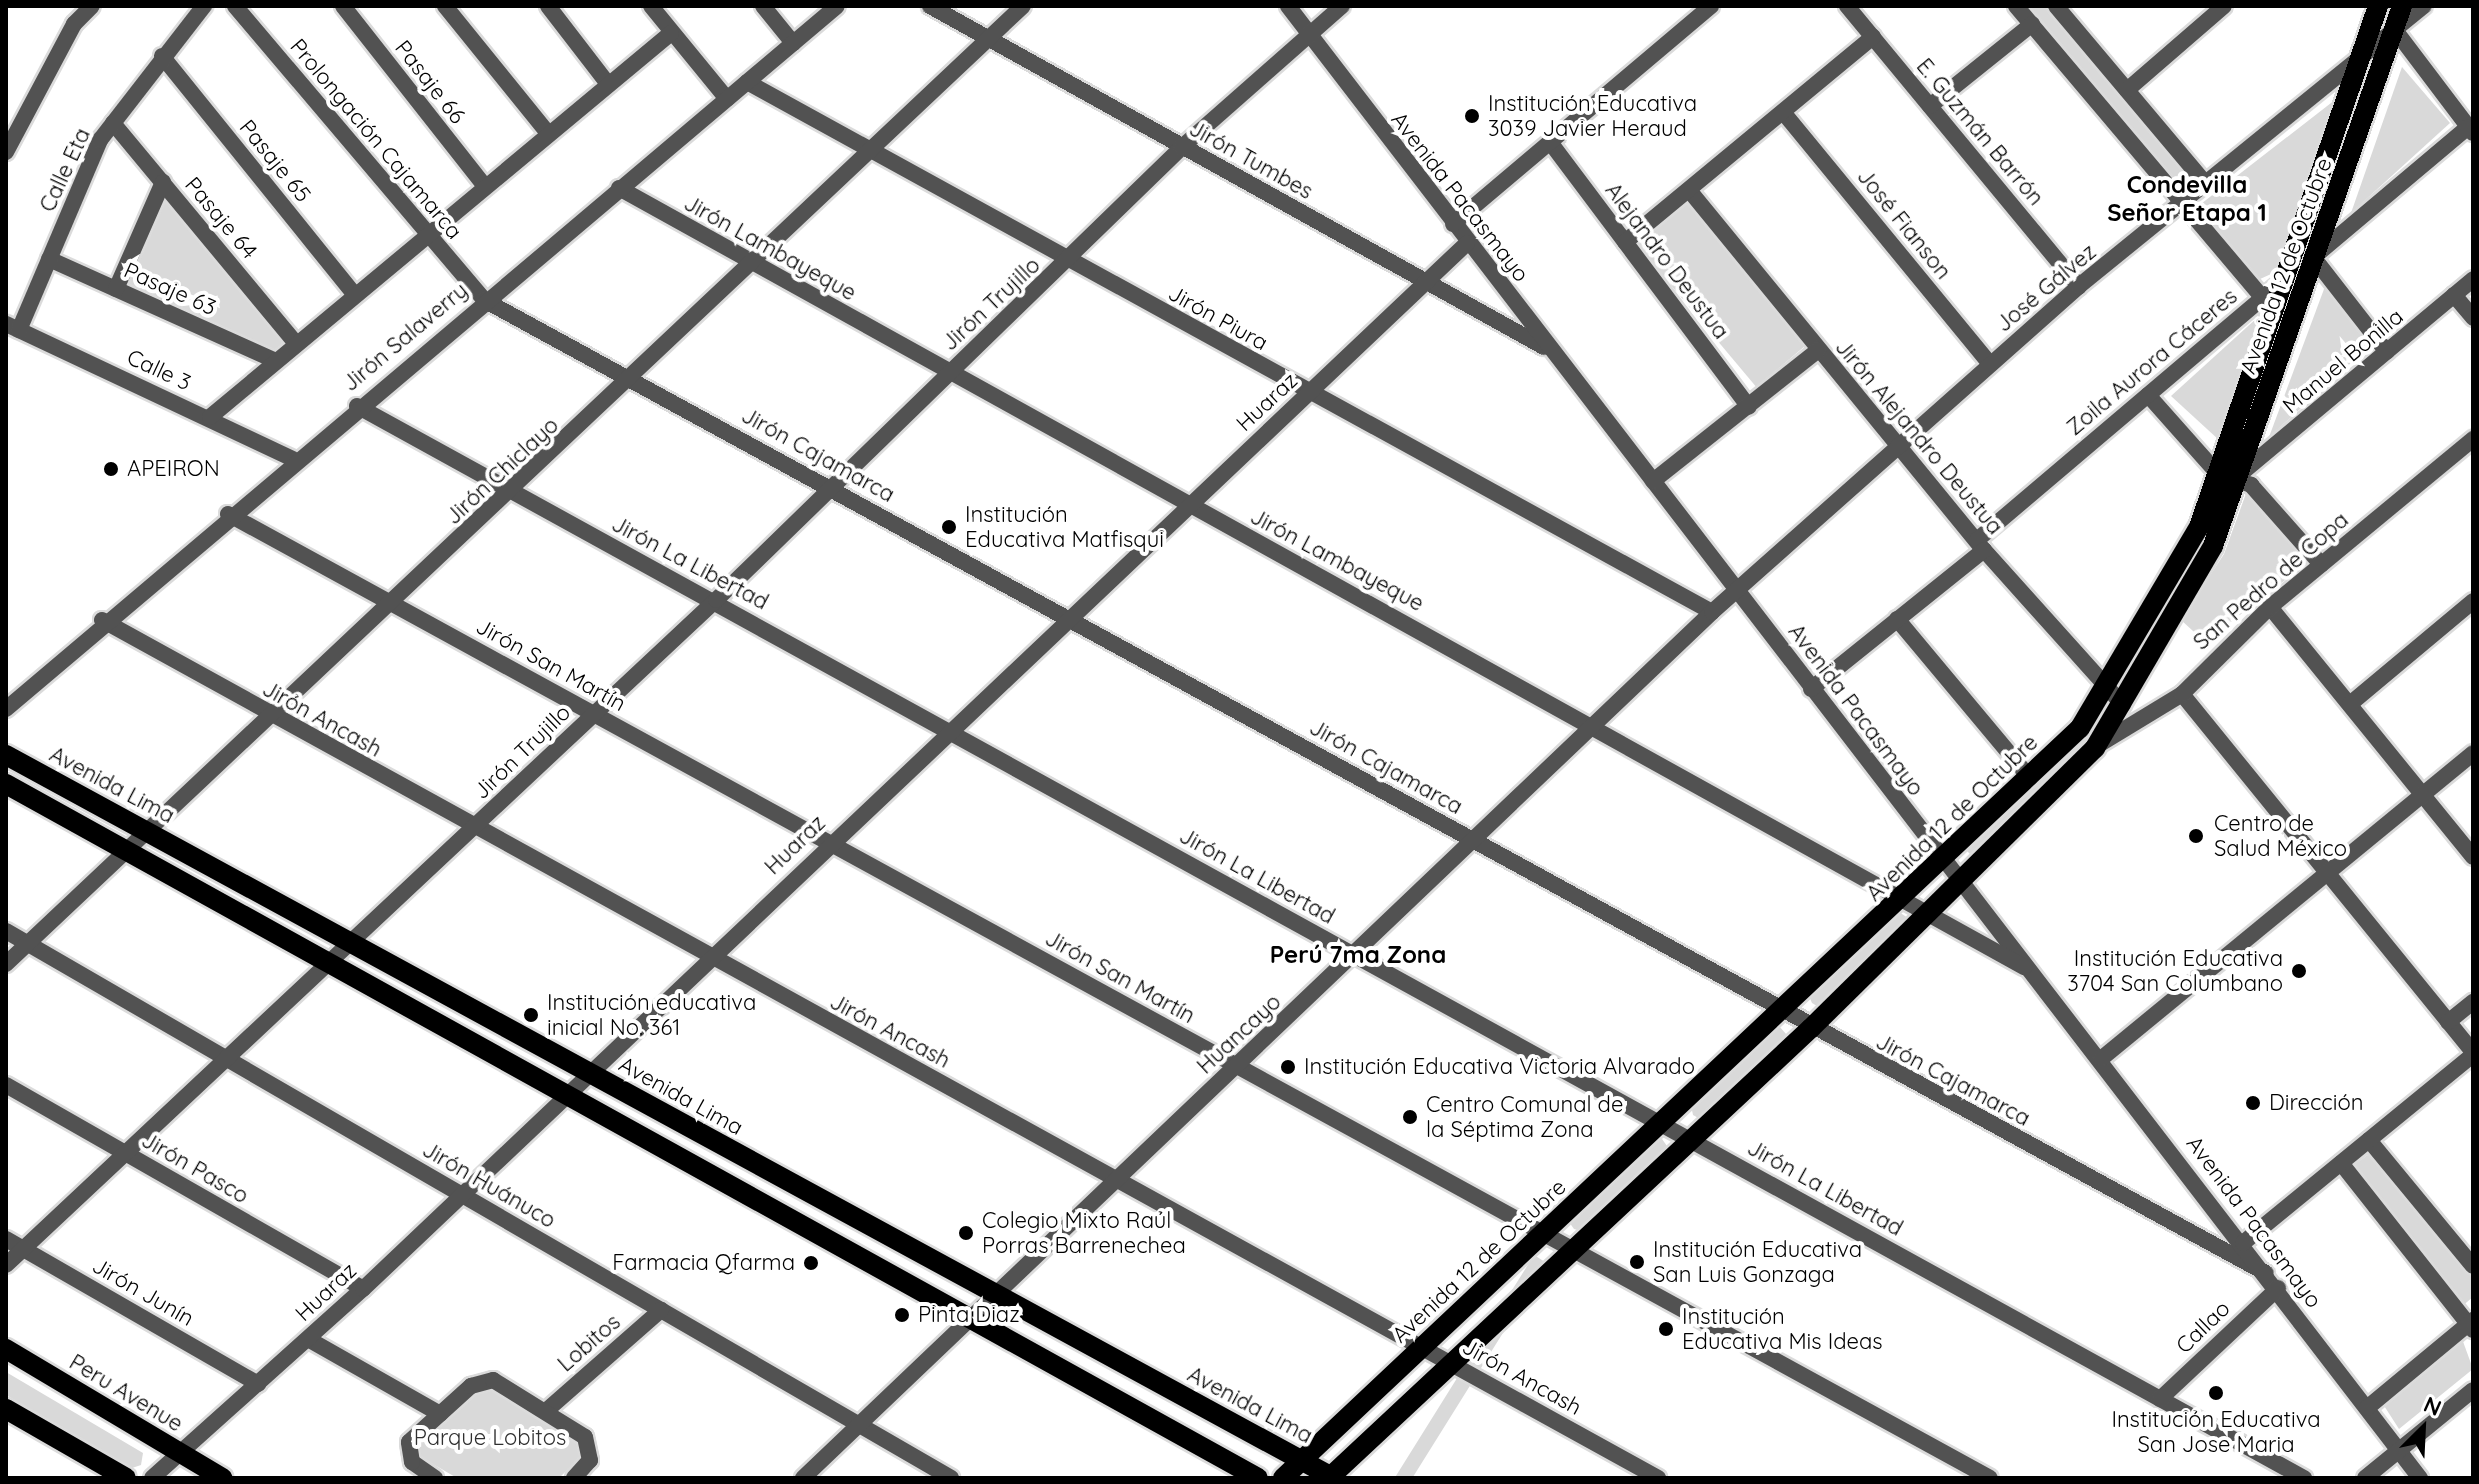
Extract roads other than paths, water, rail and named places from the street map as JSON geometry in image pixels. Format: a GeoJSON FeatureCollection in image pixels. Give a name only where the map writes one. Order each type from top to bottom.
{"type":"FeatureCollection","features":[{"type":"Feature","properties":{"kind":"main road","name":"Avenida 12 de Octubre"},"geometry":{"type":"LineString","coordinates":[[1331,1478],[1811,1028],[2095,748],[2123,705],[2213,546],[2232,477],[2268,305],[2286,278],[2364,55],[2378,6]]}},
{"type":"Feature","properties":{"kind":"main road","name":"Avenida 12 de Octubre"},"geometry":{"type":"LineString","coordinates":[[1283,1478],[1661,1123],[1784,1013],[2030,778],[2106,689],[2232,477],[2402,6]]}},
{"type":"Feature","properties":{"kind":"main road","name":"Avenida Lima"},"geometry":{"type":"LineString","coordinates":[[6,755],[1331,1478]]}},
{"type":"Feature","properties":{"kind":"main road"},"geometry":{"type":"LineString","coordinates":[[6,784],[1258,1478]]}},
{"type":"Feature","properties":{"kind":"main road","name":"Peru Avenue"},"geometry":{"type":"LineString","coordinates":[[6,1349],[222,1478]]}},
{"type":"Feature","properties":{"kind":"main road"},"geometry":{"type":"LineString","coordinates":[[6,1409],[126,1478]]}},
{"type":"Feature","properties":{"kind":"street"},"geometry":{"type":"LineString","coordinates":[[6,152],[74,24],[92,6]]}},
{"type":"Feature","properties":{"kind":"street","name":"Calle Eta"},"geometry":{"type":"LineString","coordinates":[[12,327],[49,259],[113,123],[162,56],[204,6]]}},
{"type":"Feature","properties":{"kind":"street","name":"Prolongación Cajamarca"},"geometry":{"type":"LineString","coordinates":[[235,6],[484,300]]}},
{"type":"Feature","properties":{"kind":"street","name":"Pasaje 66"},"geometry":{"type":"LineString","coordinates":[[343,6],[484,185]]}},
{"type":"Feature","properties":{"kind":"street"},"geometry":{"type":"LineString","coordinates":[[445,6],[548,133]]}},
{"type":"Feature","properties":{"kind":"street"},"geometry":{"type":"LineString","coordinates":[[548,6],[608,84]]}},
{"type":"Feature","properties":{"kind":"street"},"geometry":{"type":"LineString","coordinates":[[651,6],[727,99]]}},
{"type":"Feature","properties":{"kind":"street"},"geometry":{"type":"LineString","coordinates":[[763,6],[793,43]]}},
{"type":"Feature","properties":{"kind":"street","name":"Jirón Salaverry"},"geometry":{"type":"LineString","coordinates":[[6,709],[102,620],[837,6]]}},
{"type":"Feature","properties":{"kind":"street","name":"Jirón Tumbes"},"geometry":{"type":"LineString","coordinates":[[930,6],[988,41],[1552,351]]}},
{"type":"Feature","properties":{"kind":"street","name":"Jirón Chiclayo"},"geometry":{"type":"LineString","coordinates":[[6,964],[512,493],[1023,6]]}},
{"type":"Feature","properties":{"kind":"street","name":"Avenida Pacasmayo"},"geometry":{"type":"LineString","coordinates":[[1288,6],[1943,860],[2102,1058],[2420,1478]]}},
{"type":"Feature","properties":{"kind":"street","name":"Jirón Trujillo"},"geometry":{"type":"LineString","coordinates":[[6,1265],[716,600],[1182,147],[1342,6]]}},
{"type":"Feature","properties":{"kind":"street","name":"E. Guzmán Barrón"},"geometry":{"type":"LineString","coordinates":[[1847,6],[2079,286]]}},
{"type":"Feature","properties":{"kind":"street"},"geometry":{"type":"LineString","coordinates":[[2016,6],[2268,305]]}},
{"type":"Feature","properties":{"kind":"street"},"geometry":{"type":"LineString","coordinates":[[2056,6],[2206,184]]}},
{"type":"Feature","properties":{"kind":"street","name":"José Gálvez"},"geometry":{"type":"LineString","coordinates":[[1738,589],[1901,452],[1990,364],[2079,286],[2185,203],[2423,6]]}},
{"type":"Feature","properties":{"kind":"street"},"geometry":{"type":"LineString","coordinates":[[2127,90],[2219,8]]}},
{"type":"Feature","properties":{"kind":"street"},"geometry":{"type":"LineString","coordinates":[[1453,224],[1701,9]]}},
{"type":"Feature","properties":{"kind":"street"},"geometry":{"type":"LineString","coordinates":[[1930,106],[2032,24]]}},
{"type":"Feature","properties":{"kind":"street"},"geometry":{"type":"LineString","coordinates":[[2286,278],[2471,130],[2394,31]]}},
{"type":"Feature","properties":{"kind":"street"},"geometry":{"type":"LineString","coordinates":[[210,417],[426,232],[671,33]]}},
{"type":"Feature","properties":{"kind":"street"},"geometry":{"type":"LineString","coordinates":[[1625,242],[1873,37]]}},
{"type":"Feature","properties":{"kind":"street","name":"Pasaje 65"},"geometry":{"type":"LineString","coordinates":[[162,56],[353,293]]}},
{"type":"Feature","properties":{"kind":"street","name":"Jirón Piura"},"geometry":{"type":"LineString","coordinates":[[747,82],[867,152],[1712,612]]}},
{"type":"Feature","properties":{"kind":"street","name":"José Fianson"},"geometry":{"type":"LineString","coordinates":[[1783,112],[1990,364]]}},
{"type":"Feature","properties":{"kind":"street","name":"Pasaje 64"},"geometry":{"type":"LineString","coordinates":[[113,123],[295,342]]}},
{"type":"Feature","properties":{"kind":"street","name":"Alejandro Deustua"},"geometry":{"type":"LineString","coordinates":[[1550,142],[1749,407]]}},
{"type":"Feature","properties":{"kind":"street"},"geometry":{"type":"LineString","coordinates":[[116,289],[163,182]]}},
{"type":"Feature","properties":{"kind":"street","name":"Jirón Lambayeque"},"geometry":{"type":"LineString","coordinates":[[619,188],[950,373],[1597,726],[2034,973]]}},
{"type":"Feature","properties":{"kind":"street","name":"Jirón Alejandro Deustua"},"geometry":{"type":"LineString","coordinates":[[1689,190],[1901,452],[2123,705]]}},
{"type":"Feature","properties":{"kind":"street","name":"Huaraz"},"geometry":{"type":"LineString","coordinates":[[152,1478],[363,1289],[828,842],[1075,619],[1190,505],[1467,243]]}},
{"type":"Feature","properties":{"kind":"street"},"geometry":{"type":"LineString","coordinates":[[2312,258],[2387,352]]}},
{"type":"Feature","properties":{"kind":"street","name":"Pasaje 63"},"geometry":{"type":"LineString","coordinates":[[49,259],[274,360]]}},
{"type":"Feature","properties":{"kind":"street","name":"Manuel Bonilla"},"geometry":{"type":"LineString","coordinates":[[2232,477],[2473,279]]}},
{"type":"Feature","properties":{"kind":"street"},"geometry":{"type":"LineString","coordinates":[[2454,295],[2473,318]]}},
{"type":"Feature","properties":{"kind":"street","name":"Jirón Cajamarca"},"geometry":{"type":"LineString","coordinates":[[484,300],[1075,619],[1811,1028],[2266,1273]]}},
{"type":"Feature","properties":{"kind":"street","name":"Zoila Aurora Cáceres"},"geometry":{"type":"LineString","coordinates":[[1811,689],[1897,619],[2148,395],[2268,305]]}},
{"type":"Feature","properties":{"kind":"street","name":"Calle 3"},"geometry":{"type":"LineString","coordinates":[[12,327],[210,417],[293,459]]}},
{"type":"Feature","properties":{"kind":"street"},"geometry":{"type":"LineString","coordinates":[[1653,481],[1818,350]]}},
{"type":"Feature","properties":{"kind":"street"},"geometry":{"type":"LineString","coordinates":[[2148,395],[2232,477],[2251,485],[2321,564]]}},
{"type":"Feature","properties":{"kind":"street","name":"Jirón La Libertad"},"geometry":{"type":"LineString","coordinates":[[357,406],[512,493],[716,600],[2304,1478]]}},
{"type":"Feature","properties":{"kind":"street","name":"San Pedro de Copa"},"geometry":{"type":"LineString","coordinates":[[2095,748],[2182,694],[2270,607],[2473,439]]}},
{"type":"Feature","properties":{"kind":"street","name":"Jirón San Martín"},"geometry":{"type":"LineString","coordinates":[[228,514],[1990,1478]]}},
{"type":"Feature","properties":{"kind":"street","name":"Huancayo"},"geometry":{"type":"LineString","coordinates":[[803,1478],[1476,842],[1738,589]]}},
{"type":"Feature","properties":{"kind":"street"},"geometry":{"type":"LineString","coordinates":[[2350,704],[2473,601]]}},
{"type":"Feature","properties":{"kind":"street"},"geometry":{"type":"LineString","coordinates":[[2270,607],[2473,857]]}},
{"type":"Feature","properties":{"kind":"street"},"geometry":{"type":"LineString","coordinates":[[1897,619],[2030,778]]}},
{"type":"Feature","properties":{"kind":"street","name":"Jirón Ancash"},"geometry":{"type":"LineString","coordinates":[[102,620],[709,959],[1118,1179],[1658,1478]]}},
{"type":"Feature","properties":{"kind":"street"},"geometry":{"type":"LineString","coordinates":[[2182,694],[2473,1053],[2243,1243]]}},
{"type":"Feature","properties":{"kind":"street"},"geometry":{"type":"LineString","coordinates":[[2102,1058],[2473,753]]}},
{"type":"Feature","properties":{"kind":"street","name":"Jirón Huánuco"},"geometry":{"type":"LineString","coordinates":[[6,931],[951,1478]]}},
{"type":"Feature","properties":{"kind":"street"},"geometry":{"type":"LineString","coordinates":[[2448,1022],[2473,1002]]}},
{"type":"Feature","properties":{"kind":"street","name":"Jirón Pasco"},"geometry":{"type":"LineString","coordinates":[[6,1085],[363,1289]]}},
{"type":"Feature","properties":{"kind":"street"},"geometry":{"type":"LineString","coordinates":[[2369,1140],[2473,1266]]}},
{"type":"Feature","properties":{"kind":"street"},"geometry":{"type":"LineString","coordinates":[[2341,1163],[2471,1325],[2367,1408]]}},
{"type":"Feature","properties":{"kind":"street","name":"Jirón Junín"},"geometry":{"type":"LineString","coordinates":[[6,1239],[258,1384]]}},
{"type":"Feature","properties":{"kind":"street","name":"Callao"},"geometry":{"type":"LineString","coordinates":[[2160,1399],[2278,1288]]}},
{"type":"Feature","properties":{"kind":"street","name":"Lobitos"},"geometry":{"type":"LineString","coordinates":[[547,1410],[661,1310]]}},
{"type":"Feature","properties":{"kind":"street"},"geometry":{"type":"LineString","coordinates":[[308,1339],[440,1414]]}},
{"type":"Feature","properties":{"kind":"street"},"geometry":{"type":"LineString","coordinates":[[435,1478],[412,1462],[407,1448],[440,1414],[484,1380],[507,1385],[547,1410],[590,1445],[590,1460],[574,1478]]}},
{"type":"Feature","properties":{"kind":"street"},"geometry":{"type":"LineString","coordinates":[[2365,1478],[2398,1448],[2473,1390]]}},
{"type":"Feature","properties":{"kind":"place","name":"Institución Educativa 3039 Javier Heraud"},"geometry":{"type":"Point","coordinates":[1472,116]}},
{"type":"Feature","properties":{"kind":"place","name":"APEIRON"},"geometry":{"type":"Point","coordinates":[111,469]}},
{"type":"Feature","properties":{"kind":"place","name":"Institución Educativa Matfisqui"},"geometry":{"type":"Point","coordinates":[949,527]}},
{"type":"Feature","properties":{"kind":"place","name":"Centro de Salud México"},"geometry":{"type":"Point","coordinates":[2196,836]}},
{"type":"Feature","properties":{"kind":"place","name":"Institución Educativa 3704 San Columbano"},"geometry":{"type":"Point","coordinates":[2299,971]}},
{"type":"Feature","properties":{"kind":"place","name":"Institución educativa inicial No. 361"},"geometry":{"type":"Point","coordinates":[531,1015]}},
{"type":"Feature","properties":{"kind":"place","name":"Institución Educativa Victoria Alvarado"},"geometry":{"type":"Point","coordinates":[1288,1067]}},
{"type":"Feature","properties":{"kind":"place","name":"Dirección"},"geometry":{"type":"Point","coordinates":[2253,1103]}},
{"type":"Feature","properties":{"kind":"place","name":"Centro Comunal de la Séptima Zona"},"geometry":{"type":"Point","coordinates":[1410,1117]}},
{"type":"Feature","properties":{"kind":"place","name":"Colegio Mixto Raúl Porras Barrenechea"},"geometry":{"type":"Point","coordinates":[966,1233]}},
{"type":"Feature","properties":{"kind":"place","name":"Institución Educativa San Luis Gonzaga"},"geometry":{"type":"Point","coordinates":[1637,1262]}},
{"type":"Feature","properties":{"kind":"place","name":"Farmacia Qfarma"},"geometry":{"type":"Point","coordinates":[811,1263]}},
{"type":"Feature","properties":{"kind":"place","name":"Pinta Diaz"},"geometry":{"type":"Point","coordinates":[902,1315]}},
{"type":"Feature","properties":{"kind":"place","name":"Institución Educativa Mis Ideas"},"geometry":{"type":"Point","coordinates":[1666,1329]}},
{"type":"Feature","properties":{"kind":"place","name":"Institución Educativa San Jose Maria"},"geometry":{"type":"Point","coordinates":[2216,1393]}},
{"type":"Feature","properties":{"kind":"district","name":"Condevilla Señor Etapa 1"},"geometry":{"type":"Point","coordinates":[2187,199]}},
{"type":"Feature","properties":{"kind":"district","name":"Perú 7ma Zona"},"geometry":{"type":"Point","coordinates":[1358,955]}},
{"type":"Feature","properties":{"kind":"park label","name":"Parque Lobitos"},"geometry":{"type":"Point","coordinates":[490,1438]}}]}
